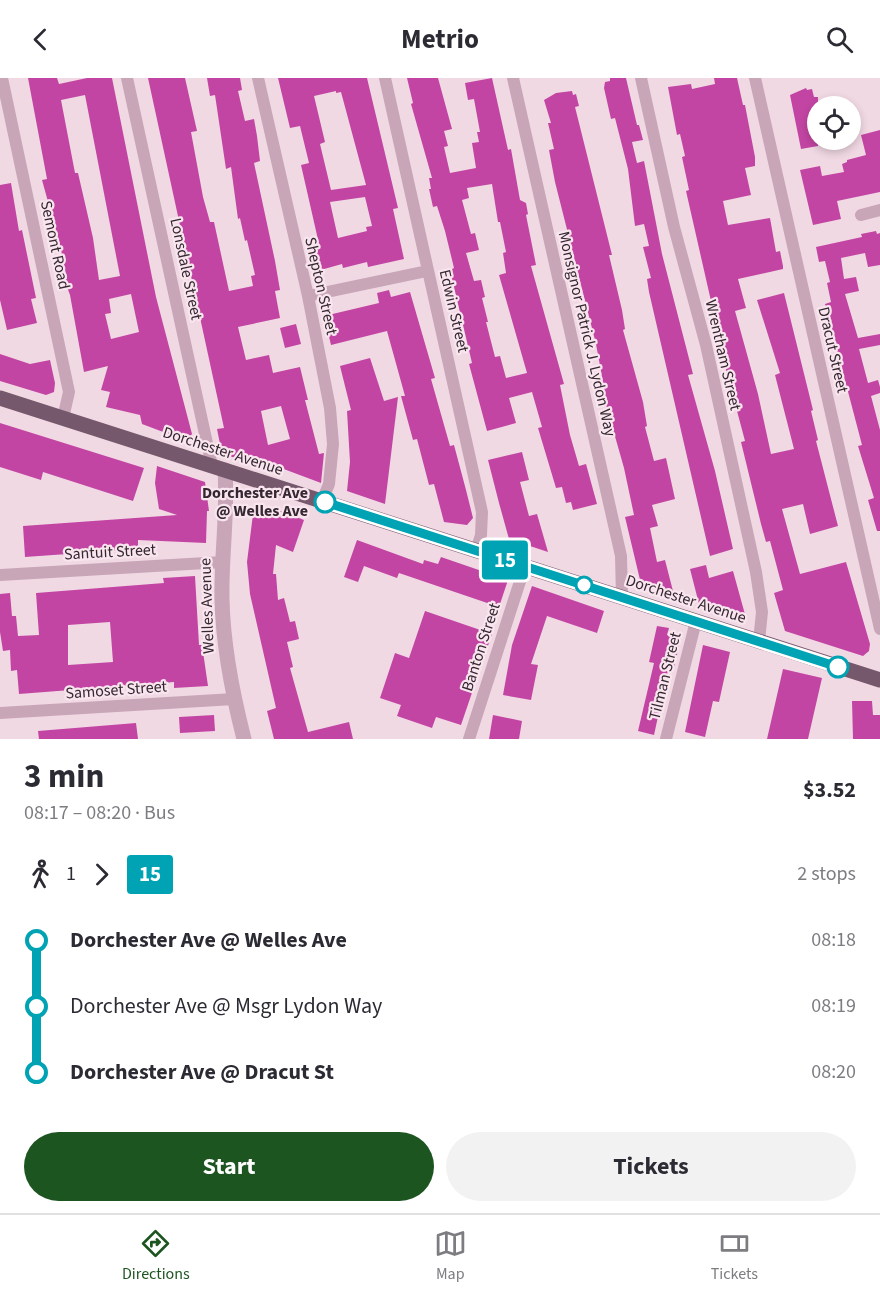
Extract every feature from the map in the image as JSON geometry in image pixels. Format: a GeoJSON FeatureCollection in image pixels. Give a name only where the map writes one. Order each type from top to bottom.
{"type":"FeatureCollection","features":[{"type":"Feature","properties":{"kind":"main road","name":"Dorchester Avenue"},"geometry":{"type":"LineString","coordinates":[[0,398],[879,678]]}},
{"type":"Feature","properties":{"kind":"street","name":"Semont Road"},"geometry":{"type":"LineString","coordinates":[[2,78],[69,392],[63,418]]}},
{"type":"Feature","properties":{"kind":"street","name":"Lonsdale Street"},"geometry":{"type":"LineString","coordinates":[[127,78],[219,468]]}},
{"type":"Feature","properties":{"kind":"street","name":"Shepton Street"},"geometry":{"type":"LineString","coordinates":[[258,78],[308,296],[330,408],[333,444],[328,484],[322,501]]}},
{"type":"Feature","properties":{"kind":"street","name":"Edwin Street"},"geometry":{"type":"LineString","coordinates":[[385,78],[482,512],[482,535],[476,551]]}},
{"type":"Feature","properties":{"kind":"street","name":"Monsignor Patrick J. Lydon Way"},"geometry":{"type":"LineString","coordinates":[[513,78],[621,556],[622,597]]}},
{"type":"Feature","properties":{"kind":"street","name":"Wrentham Street"},"geometry":{"type":"LineString","coordinates":[[641,78],[674,227],[706,345],[756,572],[762,612],[759,641]]}},
{"type":"Feature","properties":{"kind":"street","name":"Dracut Street"},"geometry":{"type":"LineString","coordinates":[[755,78],[880,629]]}},
{"type":"Feature","properties":{"kind":"street"},"geometry":{"type":"LineString","coordinates":[[861,214],[880,210]]}},
{"type":"Feature","properties":{"kind":"street"},"geometry":{"type":"LineString","coordinates":[[308,296],[427,271]]}},
{"type":"Feature","properties":{"kind":"street","name":"Welles Avenue"},"geometry":{"type":"LineString","coordinates":[[219,468],[227,510],[223,562],[223,628],[234,699],[244,739]]}},
{"type":"Feature","properties":{"kind":"street","name":"Santuit Street"},"geometry":{"type":"LineString","coordinates":[[0,575],[223,562]]}},
{"type":"Feature","properties":{"kind":"street","name":"Banton Street"},"geometry":{"type":"LineString","coordinates":[[469,739],[525,566]]}},
{"type":"Feature","properties":{"kind":"street","name":"Tilman Street"},"geometry":{"type":"LineString","coordinates":[[666,739],[696,621]]}},
{"type":"Feature","properties":{"kind":"street","name":"Samoset Street"},"geometry":{"type":"LineString","coordinates":[[1,711],[234,699]]}},
{"type":"Feature","properties":{"kind":"building"},"geometry":{"type":"Polygon","coordinates":[[[28,78],[57,78],[59,84],[87,78],[112,78],[156,297],[192,434],[187,441],[142,424],[140,415],[106,407],[110,392],[101,390],[108,366],[84,372],[70,295],[64,279],[67,279],[60,245],[42,180],[47,179],[28,78]],[[85,95],[61,100],[75,173],[78,173],[93,238],[99,280],[120,276],[85,95]],[[131,294],[109,299],[111,313],[105,314],[111,339],[139,332],[131,294]]]}},
{"type":"Feature","properties":{"kind":"building"},"geometry":{"type":"Polygon","coordinates":[[[148,78],[185,78],[197,131],[191,132],[203,197],[210,222],[214,222],[229,291],[253,286],[251,276],[255,275],[247,240],[245,241],[240,218],[238,219],[231,167],[226,169],[215,95],[210,96],[207,78],[240,78],[242,90],[238,91],[245,121],[254,119],[257,136],[260,161],[254,163],[280,290],[275,291],[280,318],[238,327],[246,360],[269,355],[273,373],[300,367],[308,400],[305,400],[319,454],[324,453],[321,483],[273,465],[274,469],[222,454],[217,429],[224,428],[148,78]],[[281,406],[261,411],[268,445],[290,439],[281,406]]]}},
{"type":"Feature","properties":{"kind":"building"},"geometry":{"type":"Polygon","coordinates":[[[278,78],[367,78],[398,208],[393,209],[404,259],[368,267],[367,262],[343,268],[342,264],[317,271],[310,246],[319,244],[301,165],[309,163],[300,126],[290,128],[278,78]],[[336,91],[314,96],[325,142],[320,144],[331,190],[366,185],[341,92],[336,93],[336,91]],[[365,197],[330,202],[338,238],[367,231],[366,227],[372,226],[365,197]]]}},
{"type":"Feature","properties":{"kind":"building"},"geometry":{"type":"Polygon","coordinates":[[[407,78],[438,78],[452,129],[444,131],[448,146],[444,147],[450,173],[476,168],[472,143],[479,142],[477,132],[480,132],[474,99],[468,100],[465,83],[492,78],[508,150],[511,149],[520,200],[526,203],[528,214],[526,215],[536,265],[531,266],[564,384],[560,385],[570,435],[579,466],[586,464],[597,504],[573,510],[571,502],[566,503],[562,487],[556,488],[538,428],[542,427],[532,392],[509,398],[516,423],[487,431],[469,364],[472,363],[450,270],[454,268],[437,206],[433,207],[429,189],[431,189],[429,178],[432,178],[411,104],[413,103],[407,78]],[[492,184],[467,188],[469,198],[462,200],[471,234],[475,233],[479,250],[466,253],[474,281],[481,280],[485,297],[482,298],[488,322],[486,322],[495,357],[500,356],[506,378],[527,373],[499,275],[506,273],[503,253],[506,252],[500,222],[498,222],[492,184]]]}},
{"type":"Feature","properties":{"kind":"building"},"geometry":{"type":"Polygon","coordinates":[[[610,78],[626,78],[637,125],[639,125],[643,140],[632,142],[637,163],[644,161],[662,254],[693,374],[688,375],[715,471],[733,549],[710,556],[649,292],[647,279],[651,278],[643,247],[649,246],[644,224],[635,226],[628,169],[615,118],[611,119],[604,88],[605,82],[610,81],[610,78]]]}},
{"type":"Feature","properties":{"kind":"building"},"geometry":{"type":"Polygon","coordinates":[[[714,78],[737,78],[743,105],[745,105],[755,157],[755,166],[745,168],[751,195],[723,201],[728,225],[770,218],[776,252],[780,251],[783,266],[783,269],[738,279],[746,308],[735,311],[758,394],[771,454],[794,449],[775,375],[780,373],[757,300],[784,293],[813,410],[811,411],[818,440],[816,441],[838,526],[810,534],[803,504],[782,509],[800,574],[846,562],[870,644],[869,651],[863,656],[785,631],[774,593],[783,590],[770,541],[766,542],[761,524],[741,442],[745,441],[708,302],[711,301],[686,191],[689,190],[682,157],[685,156],[680,134],[677,135],[668,87],[691,84],[692,89],[715,84],[714,78]]]}},
{"type":"Feature","properties":{"kind":"building"},"geometry":{"type":"Polygon","coordinates":[[[806,88],[807,90],[812,89],[814,96],[807,96],[807,148],[801,149],[790,95],[806,88]]]}},
{"type":"Feature","properties":{"kind":"building"},"geometry":{"type":"Polygon","coordinates":[[[572,91],[573,95],[576,94],[579,106],[575,107],[612,255],[609,255],[622,310],[625,329],[623,330],[643,402],[647,426],[645,427],[654,461],[666,458],[675,499],[652,505],[658,526],[650,528],[657,562],[665,560],[674,595],[641,584],[625,517],[634,515],[624,468],[603,394],[605,393],[596,344],[555,182],[549,150],[554,149],[548,123],[551,123],[544,100],[556,93],[572,91]]]}},
{"type":"Feature","properties":{"kind":"building"},"geometry":{"type":"Polygon","coordinates":[[[880,130],[880,192],[837,201],[841,219],[813,225],[800,170],[820,166],[822,176],[844,172],[842,164],[847,160],[866,155],[861,135],[880,130]]]}},
{"type":"Feature","properties":{"kind":"building"},"geometry":{"type":"Polygon","coordinates":[[[11,183],[19,231],[22,230],[36,298],[31,299],[37,323],[7,330],[0,300],[0,185],[11,183]]]}},
{"type":"Feature","properties":{"kind":"building"},"geometry":{"type":"Polygon","coordinates":[[[876,231],[877,234],[880,233],[880,265],[868,267],[865,253],[841,258],[844,279],[856,277],[859,291],[845,294],[858,338],[880,334],[880,345],[859,349],[868,383],[878,380],[880,387],[880,393],[871,396],[880,430],[880,531],[877,531],[868,500],[874,498],[858,446],[862,445],[825,304],[831,302],[827,283],[830,282],[825,261],[819,262],[816,247],[862,237],[861,234],[876,231]]]}},
{"type":"Feature","properties":{"kind":"building"},"geometry":{"type":"Polygon","coordinates":[[[389,290],[391,297],[410,292],[435,378],[431,379],[450,446],[454,445],[473,518],[467,525],[444,522],[434,484],[429,485],[417,439],[413,440],[401,396],[405,396],[387,331],[331,345],[324,316],[379,303],[377,293],[389,290]]]}},
{"type":"Feature","properties":{"kind":"building"},"geometry":{"type":"Polygon","coordinates":[[[296,324],[301,344],[285,348],[280,328],[296,324]]]}},
{"type":"Feature","properties":{"kind":"building"},"geometry":{"type":"Polygon","coordinates":[[[0,354],[30,364],[50,360],[55,383],[54,392],[46,395],[0,381],[0,354]]]}},
{"type":"Feature","properties":{"kind":"building"},"geometry":{"type":"Polygon","coordinates":[[[370,358],[384,401],[398,397],[385,504],[347,491],[350,462],[347,411],[351,410],[340,366],[370,358]]]}},
{"type":"Feature","properties":{"kind":"building"},"geometry":{"type":"Polygon","coordinates":[[[0,423],[144,468],[133,501],[43,472],[41,480],[0,467],[0,423]]]}},
{"type":"Feature","properties":{"kind":"building"},"geometry":{"type":"Polygon","coordinates":[[[522,452],[529,480],[520,482],[529,516],[537,514],[548,552],[509,539],[499,503],[488,460],[522,452]]]}},
{"type":"Feature","properties":{"kind":"building"},"geometry":{"type":"Polygon","coordinates":[[[157,466],[205,482],[209,511],[207,511],[206,543],[138,540],[138,549],[25,557],[23,526],[177,515],[159,509],[155,483],[157,466]]]}},
{"type":"Feature","properties":{"kind":"building"},"geometry":{"type":"Polygon","coordinates":[[[254,506],[273,508],[304,520],[293,552],[276,545],[273,574],[276,574],[278,600],[284,598],[290,622],[295,621],[299,639],[287,642],[293,667],[290,668],[308,732],[349,722],[353,739],[274,739],[267,711],[276,708],[250,594],[247,562],[254,506]]]}},
{"type":"Feature","properties":{"kind":"building"},"geometry":{"type":"Polygon","coordinates":[[[357,540],[423,564],[424,560],[438,564],[441,557],[508,580],[499,607],[399,573],[397,578],[364,566],[358,582],[344,577],[357,540]]]}},
{"type":"Feature","properties":{"kind":"building"},"geometry":{"type":"Polygon","coordinates":[[[706,565],[709,578],[733,571],[746,618],[699,604],[690,569],[706,565]]]}},
{"type":"Feature","properties":{"kind":"building"},"geometry":{"type":"Polygon","coordinates":[[[195,576],[199,645],[202,645],[208,686],[174,688],[174,682],[19,694],[17,670],[11,671],[10,650],[3,651],[0,632],[0,594],[10,593],[12,616],[16,616],[18,636],[39,635],[36,593],[164,583],[163,578],[195,576]],[[110,622],[68,625],[68,665],[113,662],[110,622]]]}},
{"type":"Feature","properties":{"kind":"building"},"geometry":{"type":"Polygon","coordinates":[[[532,586],[604,611],[597,633],[547,616],[531,664],[538,665],[531,700],[503,695],[512,645],[532,586]]]}},
{"type":"Feature","properties":{"kind":"building"},"geometry":{"type":"Polygon","coordinates":[[[425,611],[492,634],[461,725],[436,717],[432,728],[397,716],[401,705],[380,698],[395,653],[409,658],[425,611]]]}},
{"type":"Feature","properties":{"kind":"building"},"geometry":{"type":"Polygon","coordinates":[[[657,626],[669,628],[667,635],[681,637],[674,667],[669,666],[654,735],[638,731],[654,663],[649,662],[657,626]]]}},
{"type":"Feature","properties":{"kind":"building"},"geometry":{"type":"Polygon","coordinates":[[[703,645],[730,652],[719,702],[713,701],[705,737],[685,732],[703,645]]]}},
{"type":"Feature","properties":{"kind":"building"},"geometry":{"type":"Polygon","coordinates":[[[783,669],[822,678],[808,739],[767,739],[783,669]]]}},
{"type":"Feature","properties":{"kind":"building"},"geometry":{"type":"Polygon","coordinates":[[[852,701],[872,701],[873,715],[880,715],[880,739],[853,739],[852,701]]]}},
{"type":"Feature","properties":{"kind":"building"},"geometry":{"type":"Polygon","coordinates":[[[214,715],[215,731],[180,733],[179,717],[214,715]]]}},
{"type":"Feature","properties":{"kind":"building"},"geometry":{"type":"Polygon","coordinates":[[[493,715],[522,721],[519,739],[489,739],[493,715]]]}},
{"type":"Feature","properties":{"kind":"building"},"geometry":{"type":"Polygon","coordinates":[[[136,723],[138,739],[39,739],[38,731],[136,723]]]}},
{"type":"Feature","properties":{"kind":"bus line","name":"15"},"geometry":{"type":"LineString","coordinates":[[325,502],[838,667]]}},
{"type":"Feature","properties":{"kind":"place","name":"Dorchester Ave @ Welles Ave"},"geometry":{"type":"Point","coordinates":[325,502]}}]}
